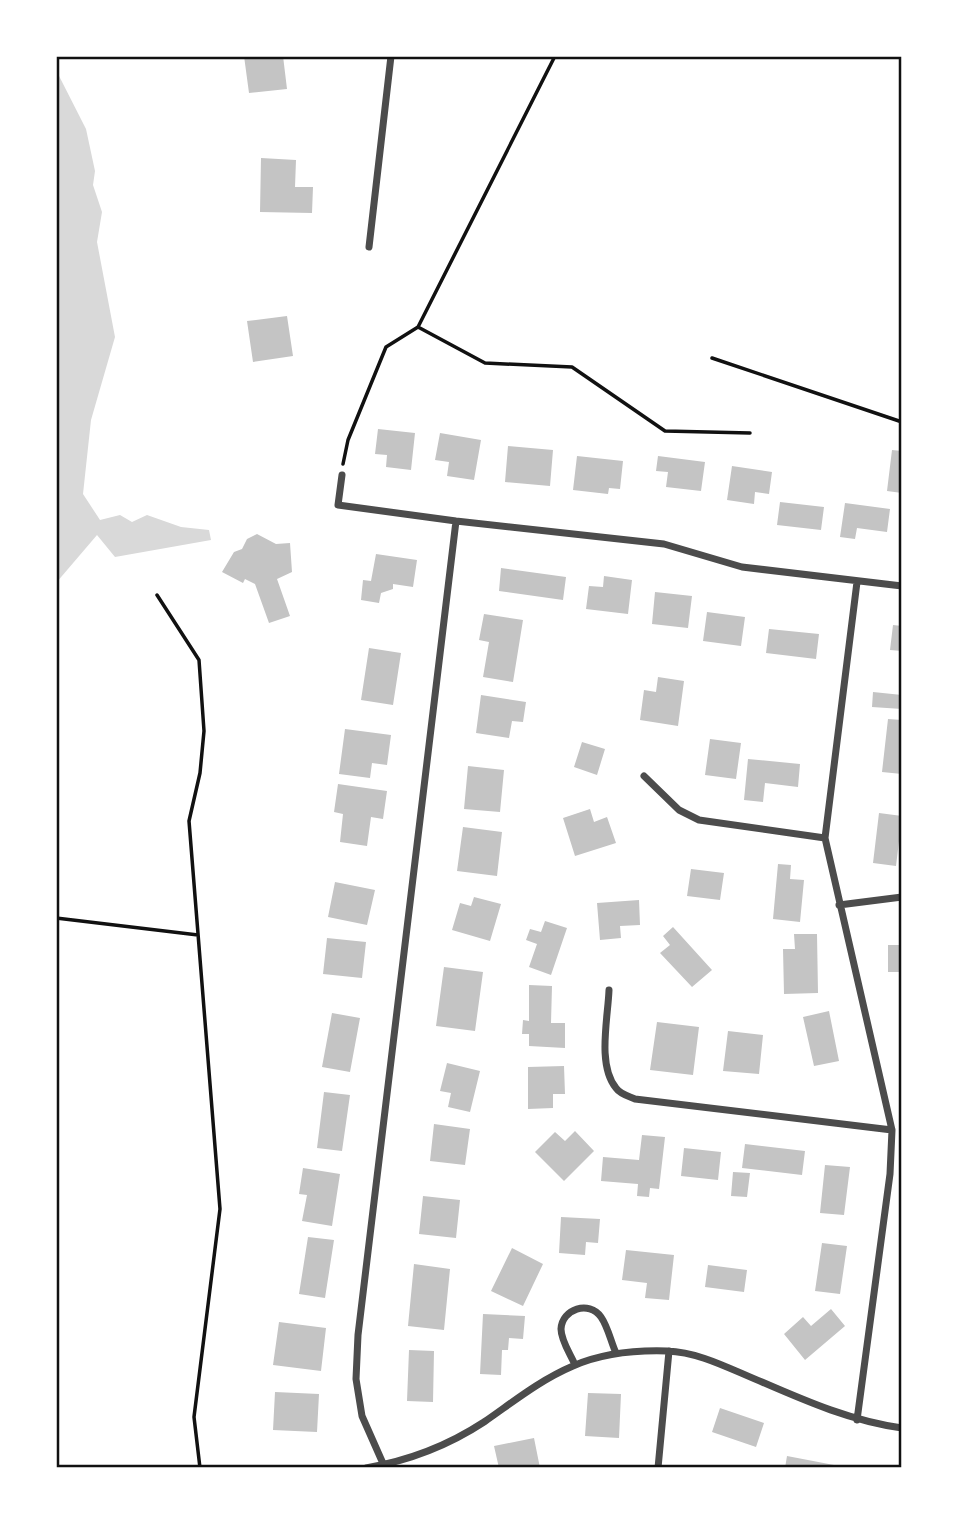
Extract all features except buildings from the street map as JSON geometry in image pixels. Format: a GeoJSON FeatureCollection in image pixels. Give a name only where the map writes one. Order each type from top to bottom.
{"type":"FeatureCollection","features":[{"type":"Feature","properties":{"kind":"street"},"geometry":{"type":"LineString","coordinates":[[369,247],[391,56]]}},
{"type":"Feature","properties":{"kind":"street"},"geometry":{"type":"LineString","coordinates":[[342,475],[338,505],[456,522],[664,544],[742,567],[902,586]]}},
{"type":"Feature","properties":{"kind":"street"},"geometry":{"type":"LineString","coordinates":[[384,1466],[362,1416],[356,1379],[358,1335],[456,522]]}},
{"type":"Feature","properties":{"kind":"street"},"geometry":{"type":"LineString","coordinates":[[856,1420],[890,1174],[891,1130],[825,838],[857,582]]}},
{"type":"Feature","properties":{"kind":"street"},"geometry":{"type":"LineString","coordinates":[[644,776],[679,810],[699,820],[825,838]]}},
{"type":"Feature","properties":{"kind":"street"},"geometry":{"type":"LineString","coordinates":[[839,905],[902,897]]}},
{"type":"Feature","properties":{"kind":"street"},"geometry":{"type":"LineString","coordinates":[[609,990],[606,1060],[610,1079],[618,1091],[635,1099],[891,1130]]}},
{"type":"Feature","properties":{"kind":"street"},"geometry":{"type":"LineString","coordinates":[[575,1365],[561,1327],[564,1319],[577,1309],[585,1308],[600,1316],[616,1353]]}},
{"type":"Feature","properties":{"kind":"street"},"geometry":{"type":"LineString","coordinates":[[366,1468],[384,1466],[430,1450],[461,1434],[541,1381],[575,1365],[616,1353],[669,1351],[708,1360],[856,1420],[902,1428]]}},
{"type":"Feature","properties":{"kind":"street"},"geometry":{"type":"LineString","coordinates":[[658,1468],[669,1351]]}},
{"type":"Feature","properties":{"kind":"path"},"geometry":{"type":"LineString","coordinates":[[342,475],[348,440],[386,347],[418,327],[555,56]]}},
{"type":"Feature","properties":{"kind":"path"},"geometry":{"type":"LineString","coordinates":[[418,327],[485,363],[572,368],[665,430],[750,433]]}},
{"type":"Feature","properties":{"kind":"path"},"geometry":{"type":"LineString","coordinates":[[712,358],[902,422]]}},
{"type":"Feature","properties":{"kind":"path"},"geometry":{"type":"LineString","coordinates":[[157,595],[199,660],[204,730],[200,774],[189,821],[220,1209],[194,1417],[200,1468]]}},
{"type":"Feature","properties":{"kind":"path"},"geometry":{"type":"LineString","coordinates":[[56,918],[198,935]]}},
{"type":"Feature","properties":{"kind":"shaded area"},"geometry":{"type":"Polygon","coordinates":[[[56,70],[86,129],[95,171],[93,185],[102,212],[97,242],[115,337],[91,420],[83,494],[100,520],[120,515],[132,522],[147,515],[181,527],[209,530],[211,540],[115,557],[97,535],[56,583],[56,70]]]}}]}
